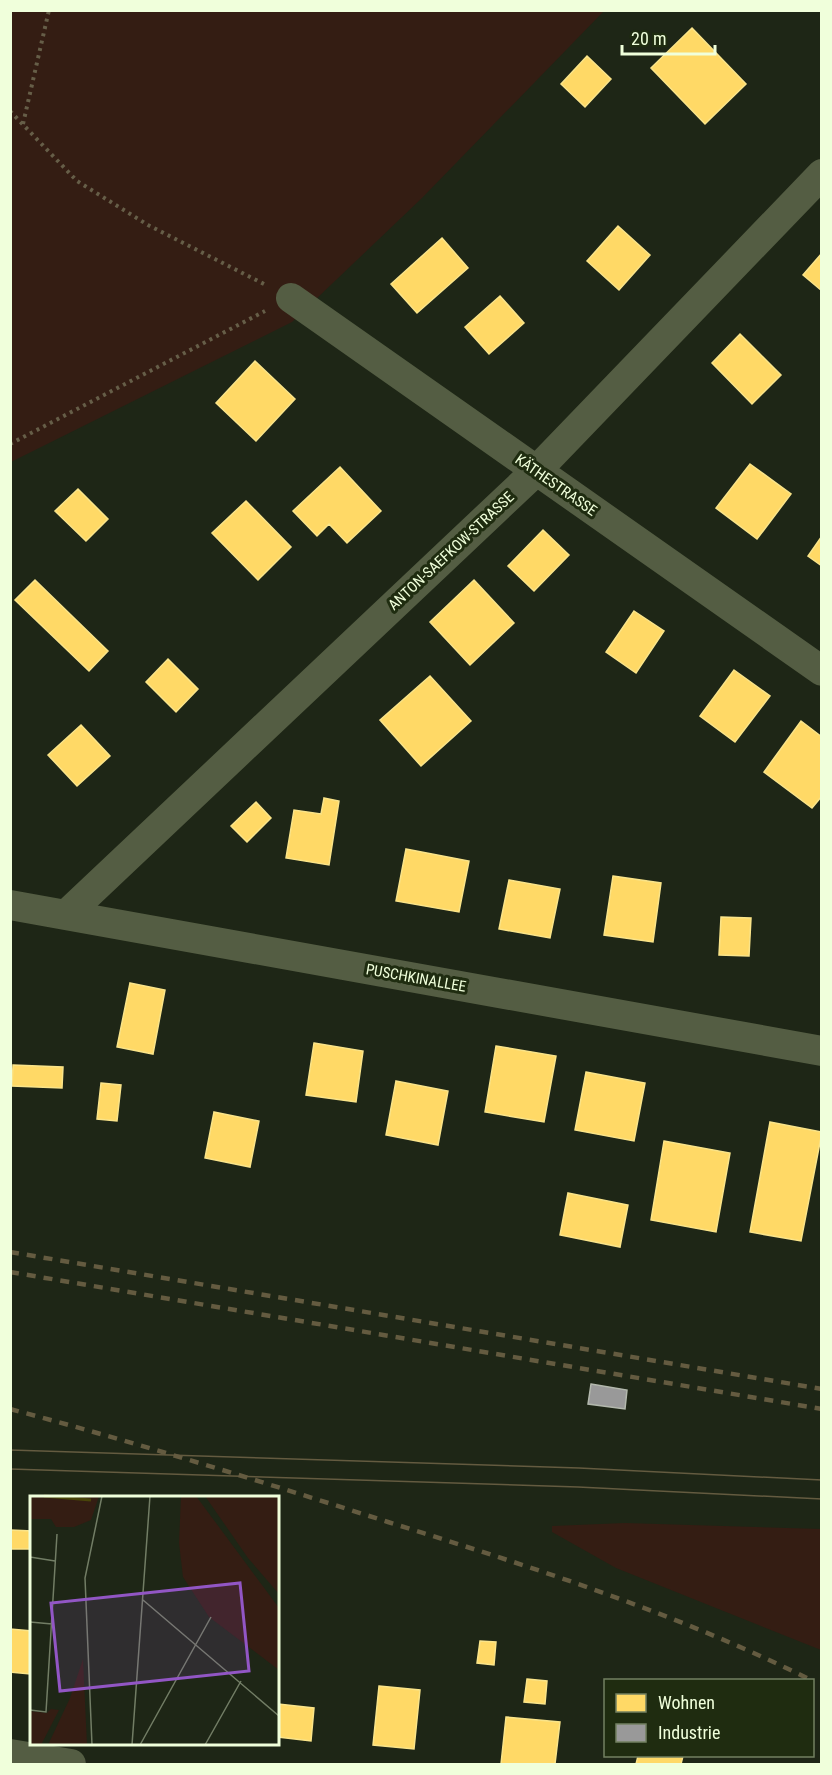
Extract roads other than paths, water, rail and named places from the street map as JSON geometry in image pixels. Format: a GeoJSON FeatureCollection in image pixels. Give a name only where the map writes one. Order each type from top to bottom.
{"type":"FeatureCollection","features":[{"type":"Feature","properties":{"kind":"street","name":"ANTON-SAEFKOW-STRASSE"},"geometry":{"type":"LineString","coordinates":[[67,914],[536,471],[822,174]]}},
{"type":"Feature","properties":{"kind":"street","name":"KÄTHESTRASSE"},"geometry":{"type":"LineString","coordinates":[[291,298],[822,671]]}},
{"type":"Feature","properties":{"kind":"street","name":"PUSCHKINALLEE"},"geometry":{"type":"LineString","coordinates":[[10,904],[822,1051]]}},
{"type":"Feature","properties":{"kind":"street"},"geometry":{"type":"LineString","coordinates":[[10,1754],[71,1764]]}},
{"type":"Feature","properties":{"kind":"tram line"},"geometry":{"type":"LineString","coordinates":[[10,1450],[579,1468],[822,1480]]}},
{"type":"Feature","properties":{"kind":"tram line"},"geometry":{"type":"LineString","coordinates":[[10,1469],[578,1487],[822,1499]]}},
{"type":"Feature","properties":{"kind":"railway"},"geometry":{"type":"LineString","coordinates":[[10,1252],[822,1389]]}},
{"type":"Feature","properties":{"kind":"railway"},"geometry":{"type":"LineString","coordinates":[[10,1272],[822,1409]]}},
{"type":"Feature","properties":{"kind":"railway"},"geometry":{"type":"LineString","coordinates":[[10,1409],[247,1478],[550,1574],[708,1633],[809,1679]]}}]}
